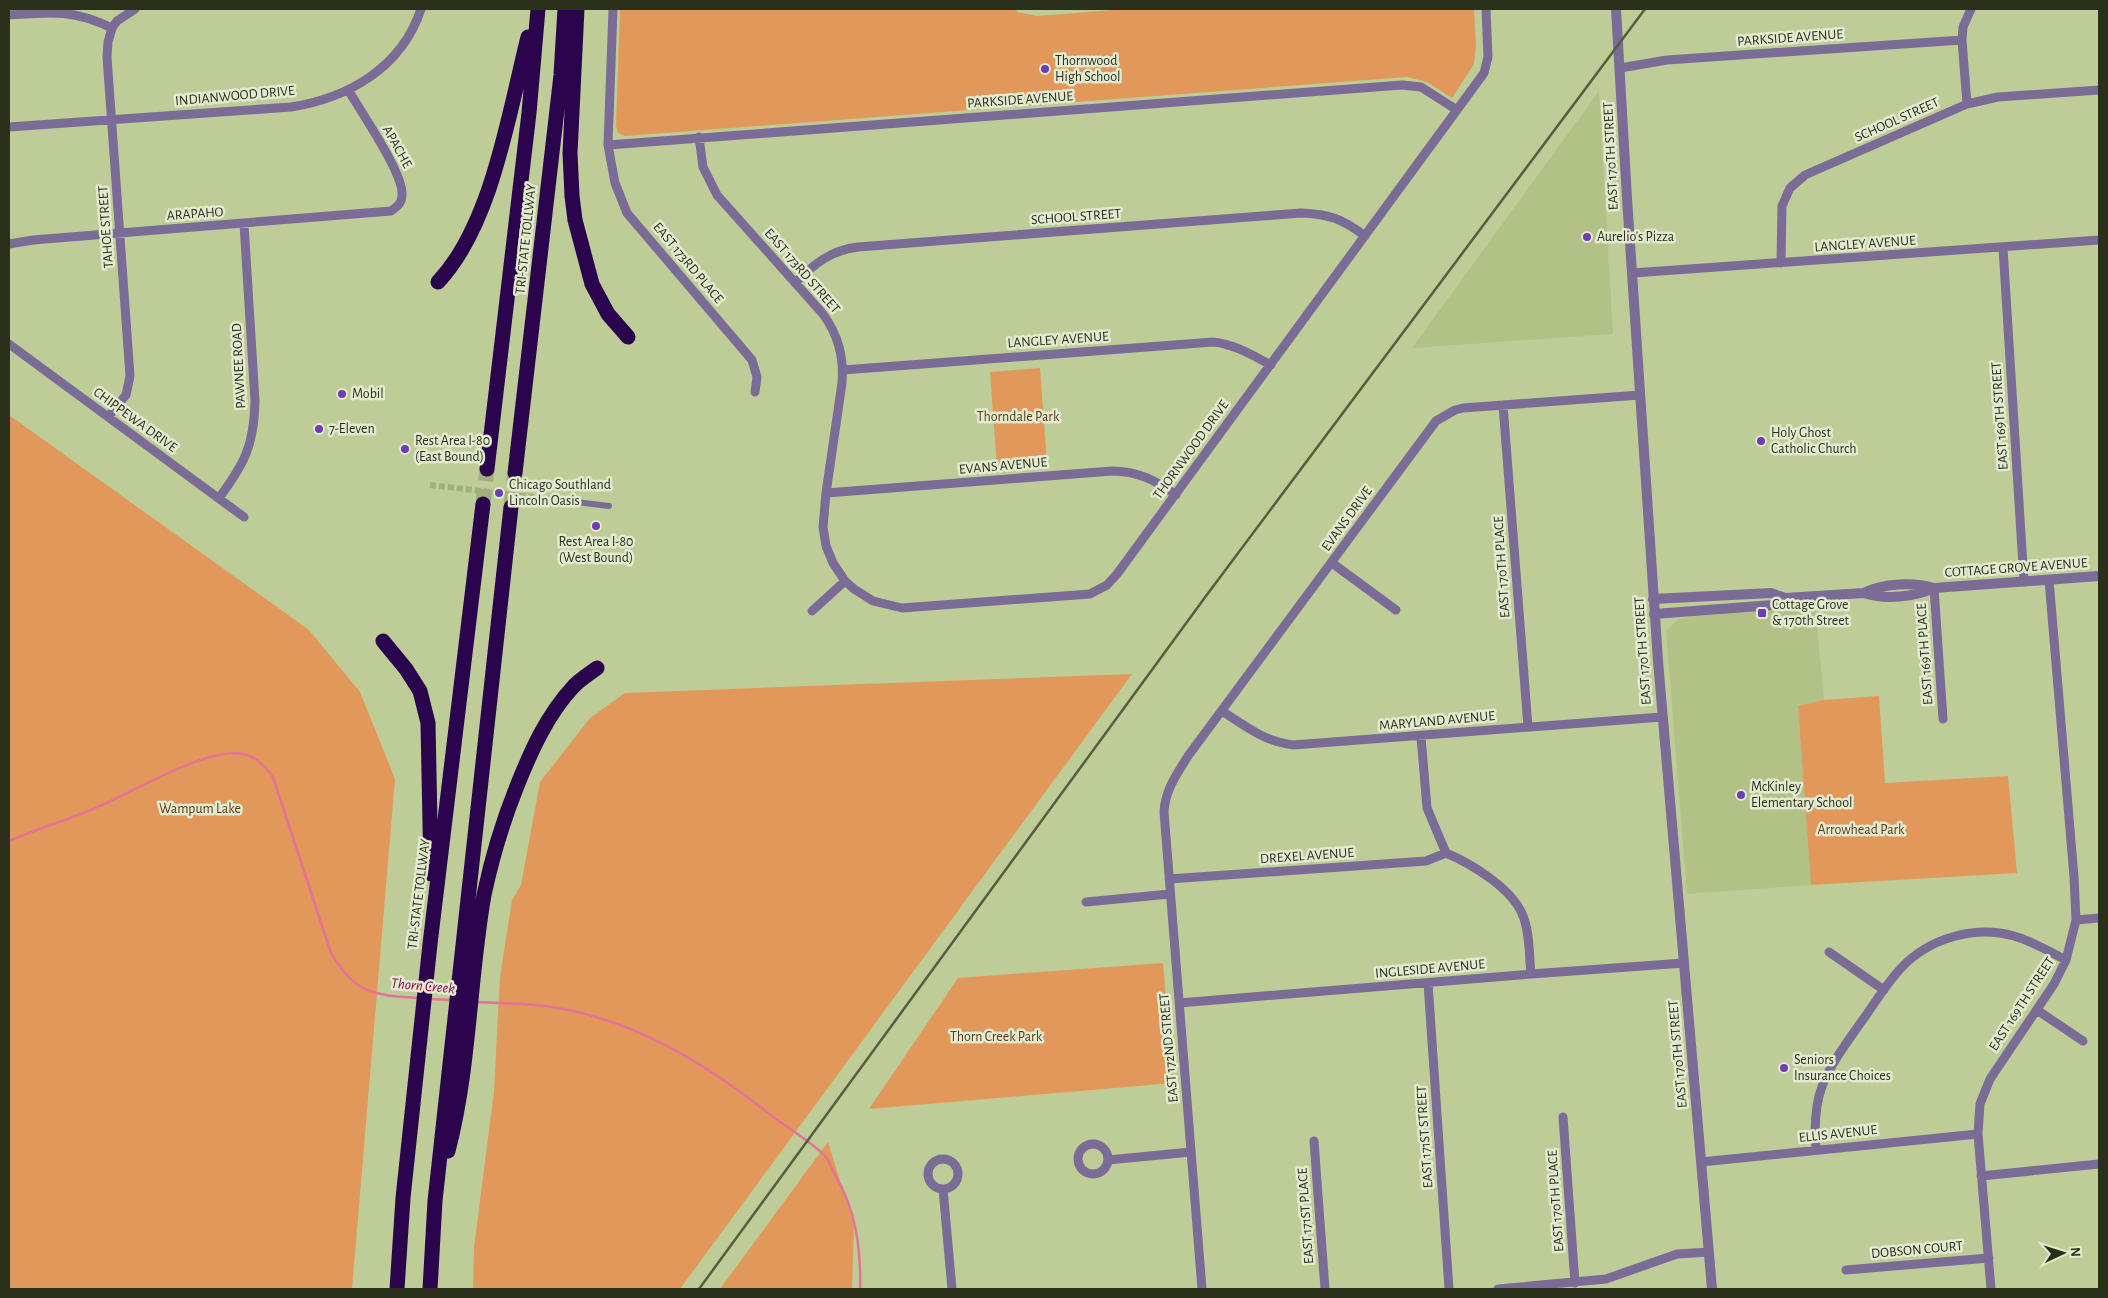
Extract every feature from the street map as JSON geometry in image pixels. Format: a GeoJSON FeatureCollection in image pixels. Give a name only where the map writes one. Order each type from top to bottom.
{"type":"FeatureCollection","features":[{"type":"Feature","properties":{"kind":"highway"},"geometry":{"type":"LineString","coordinates":[[438,282],[466,246],[496,169],[536,9]]}},
{"type":"Feature","properties":{"kind":"highway","name":"TRI-STATE TOLLWAY"},"geometry":{"type":"LineString","coordinates":[[487,469],[529,113],[536,9]]}},
{"type":"Feature","properties":{"kind":"highway","name":"TRI-STATE TOLLWAY"},"geometry":{"type":"LineString","coordinates":[[515,473],[560,85],[565,9]]}},
{"type":"Feature","properties":{"kind":"highway"},"geometry":{"type":"LineString","coordinates":[[577,9],[570,152],[575,220],[592,284],[608,314],[628,337]]}},
{"type":"Feature","properties":{"kind":"highway","name":"TRI-STATE TOLLWAY"},"geometry":{"type":"LineString","coordinates":[[397,1289],[403,1198],[432,922],[483,504]]}},
{"type":"Feature","properties":{"kind":"highway"},"geometry":{"type":"LineString","coordinates":[[430,1289],[435,1201],[457,1115],[459,1048],[511,507]]}},
{"type":"Feature","properties":{"kind":"highway"},"geometry":{"type":"LineString","coordinates":[[383,641],[406,669],[420,691],[428,722],[432,922]]}},
{"type":"Feature","properties":{"kind":"highway"},"geometry":{"type":"LineString","coordinates":[[470,948],[495,850],[528,757],[550,716],[574,686],[597,668]]}},
{"type":"Feature","properties":{"kind":"highway"},"geometry":{"type":"LineString","coordinates":[[388,1289],[403,1198]]}},
{"type":"Feature","properties":{"kind":"street"},"geometry":{"type":"LineString","coordinates":[[9,15],[66,12],[96,20],[112,28],[117,21],[135,9]]}},
{"type":"Feature","properties":{"kind":"street","name":"INDIANWOOD DRIVE"},"geometry":{"type":"LineString","coordinates":[[9,127],[291,106],[330,98],[349,91],[369,79],[394,56],[406,41],[421,9]]}},
{"type":"Feature","properties":{"kind":"street"},"geometry":{"type":"LineString","coordinates":[[608,145],[613,9]]}},
{"type":"Feature","properties":{"kind":"street"},"geometry":{"type":"LineString","coordinates":[[1457,110],[1487,65],[1486,9]]}},
{"type":"Feature","properties":{"kind":"street","name":"EAST 170TH STREET"},"geometry":{"type":"LineString","coordinates":[[1616,9],[1654,614],[1712,1289]]}},
{"type":"Feature","properties":{"kind":"street"},"geometry":{"type":"LineString","coordinates":[[1968,104],[1962,40],[1963,27],[1971,9]]}},
{"type":"Feature","properties":{"kind":"street","name":"TAHOE STREET"},"geometry":{"type":"LineString","coordinates":[[108,418],[126,395],[130,376],[107,57],[108,42],[112,28]]}},
{"type":"Feature","properties":{"kind":"street","name":"PARKSIDE AVENUE"},"geometry":{"type":"LineString","coordinates":[[1620,68],[1667,60],[1962,40]]}},
{"type":"Feature","properties":{"kind":"street","name":"PARKSIDE AVENUE"},"geometry":{"type":"LineString","coordinates":[[608,145],[1402,85],[1421,87],[1457,110]]}},
{"type":"Feature","properties":{"kind":"street","name":"SCHOOL STREET"},"geometry":{"type":"LineString","coordinates":[[1781,263],[1782,206],[1790,188],[1805,175],[1968,104],[1998,97],[2099,90]]}},
{"type":"Feature","properties":{"kind":"street","name":"APACHE"},"geometry":{"type":"LineString","coordinates":[[349,91],[392,165],[402,188],[400,203],[392,211],[384,213]]}},
{"type":"Feature","properties":{"kind":"street","name":"THORNWOOD DRIVE"},"geometry":{"type":"LineString","coordinates":[[845,581],[873,601],[902,608],[1090,594],[1102,589],[1112,580],[1176,495],[1457,110]]}},
{"type":"Feature","properties":{"kind":"street","name":"EAST 173RD STREET"},"geometry":{"type":"LineString","coordinates":[[699,138],[703,167],[717,195],[831,326],[840,346],[843,370],[823,527],[826,546],[833,564],[845,581]]}},
{"type":"Feature","properties":{"kind":"street","name":"EAST 173RD PLACE"},"geometry":{"type":"LineString","coordinates":[[608,145],[615,184],[627,212],[752,360],[757,377],[755,392]]}},
{"type":"Feature","properties":{"kind":"street","name":"ARAPAHO"},"geometry":{"type":"LineString","coordinates":[[9,244],[120,233],[384,213]]}},
{"type":"Feature","properties":{"kind":"street","name":"SCHOOL STREET"},"geometry":{"type":"LineString","coordinates":[[794,282],[817,262],[830,254],[858,247],[1301,214],[1340,219],[1365,236]]}},
{"type":"Feature","properties":{"kind":"street","name":"PAWNEE ROAD"},"geometry":{"type":"LineString","coordinates":[[219,498],[245,460],[255,420],[244,224]]}},
{"type":"Feature","properties":{"kind":"street","name":"LANGLEY AVENUE"},"geometry":{"type":"LineString","coordinates":[[1633,273],[2099,240]]}},
{"type":"Feature","properties":{"kind":"street","name":"EAST 169TH STREET"},"geometry":{"type":"LineString","coordinates":[[2003,248],[2024,582]]}},
{"type":"Feature","properties":{"kind":"street","name":"LANGLEY AVENUE"},"geometry":{"type":"LineString","coordinates":[[843,370],[1212,342],[1225,343],[1240,348],[1271,365]]}},
{"type":"Feature","properties":{"kind":"street","name":"CHIPPEWA DRIVE"},"geometry":{"type":"LineString","coordinates":[[9,344],[244,517]]}},
{"type":"Feature","properties":{"kind":"street","name":"EVANS DRIVE"},"geometry":{"type":"LineString","coordinates":[[1164,804],[1165,797],[1188,756],[1436,421],[1455,410],[1640,395]]}},
{"type":"Feature","properties":{"kind":"street","name":"EAST 170TH PLACE"},"geometry":{"type":"LineString","coordinates":[[1503,405],[1528,727]]}},
{"type":"Feature","properties":{"kind":"street","name":"EVANS AVENUE"},"geometry":{"type":"LineString","coordinates":[[826,493],[1125,471],[1147,477],[1176,495]]}},
{"type":"Feature","properties":{"kind":"street"},"geometry":{"type":"LineString","coordinates":[[568,501],[609,506]]}},
{"type":"Feature","properties":{"kind":"street"},"geometry":{"type":"LineString","coordinates":[[1332,563],[1396,610]]}},
{"type":"Feature","properties":{"kind":"street","name":"COTTAGE GROVE AVENUE"},"geometry":{"type":"LineString","coordinates":[[1653,599],[1771,594],[1785,598],[1864,593],[1875,596],[1921,594],[1934,588],[2099,576]]}},
{"type":"Feature","properties":{"kind":"street","name":"EAST 169TH STREET"},"geometry":{"type":"LineString","coordinates":[[1991,1289],[1978,1134],[1980,1104],[1985,1088],[1995,1070],[2054,984],[2066,960],[2076,920],[2049,580]]}},
{"type":"Feature","properties":{"kind":"street"},"geometry":{"type":"LineString","coordinates":[[812,611],[845,581]]}},
{"type":"Feature","properties":{"kind":"street","name":"EAST 169TH PLACE"},"geometry":{"type":"LineString","coordinates":[[1934,588],[1943,719]]}},
{"type":"Feature","properties":{"kind":"street","name":"COTTAGE GROVE AVENUE"},"geometry":{"type":"LineString","coordinates":[[1654,614],[1773,605],[1785,598]]}},
{"type":"Feature","properties":{"kind":"street","name":"MARYLAND AVENUE"},"geometry":{"type":"LineString","coordinates":[[1222,711],[1263,738],[1283,744],[1305,745],[1662,717]]}},
{"type":"Feature","properties":{"kind":"street"},"geometry":{"type":"LineString","coordinates":[[1421,736],[1428,808],[1446,853],[1480,871],[1516,903],[1526,926],[1531,974]]}},
{"type":"Feature","properties":{"kind":"street","name":"EAST 172ND STREET"},"geometry":{"type":"LineString","coordinates":[[1164,804],[1202,1289]]}},
{"type":"Feature","properties":{"kind":"street","name":"DREXEL AVENUE"},"geometry":{"type":"LineString","coordinates":[[1169,880],[1426,861],[1446,853]]}},
{"type":"Feature","properties":{"kind":"street"},"geometry":{"type":"LineString","coordinates":[[1086,902],[1170,894]]}},
{"type":"Feature","properties":{"kind":"street"},"geometry":{"type":"LineString","coordinates":[[2076,920],[2099,918]]}},
{"type":"Feature","properties":{"kind":"street"},"geometry":{"type":"LineString","coordinates":[[1816,1149],[1814,1115],[1820,1088],[1834,1061],[1904,965],[1920,953],[1944,940],[1968,934],[1985,933],[2015,936],[2066,960]]}},
{"type":"Feature","properties":{"kind":"street"},"geometry":{"type":"LineString","coordinates":[[1829,952],[1884,990]]}},
{"type":"Feature","properties":{"kind":"street","name":"INGLESIDE AVENUE"},"geometry":{"type":"LineString","coordinates":[[1179,1003],[1684,963]]}},
{"type":"Feature","properties":{"kind":"street","name":"EAST 171ST STREET"},"geometry":{"type":"LineString","coordinates":[[1428,983],[1449,1289]]}},
{"type":"Feature","properties":{"kind":"street"},"geometry":{"type":"LineString","coordinates":[[2037,1010],[2083,1041]]}},
{"type":"Feature","properties":{"kind":"street","name":"EAST 170TH PLACE"},"geometry":{"type":"LineString","coordinates":[[1563,1117],[1575,1283]]}},
{"type":"Feature","properties":{"kind":"street","name":"ELLIS AVENUE"},"geometry":{"type":"LineString","coordinates":[[1701,1162],[1978,1134]]}},
{"type":"Feature","properties":{"kind":"street","name":"EAST 171ST PLACE"},"geometry":{"type":"LineString","coordinates":[[1314,1141],[1325,1289]]}},
{"type":"Feature","properties":{"kind":"street"},"geometry":{"type":"LineString","coordinates":[[1108,1160],[1191,1152]]}},
{"type":"Feature","properties":{"kind":"street"},"geometry":{"type":"LineString","coordinates":[[1982,1176],[2099,1164]]}},
{"type":"Feature","properties":{"kind":"street"},"geometry":{"type":"LineString","coordinates":[[943,1189],[952,1289]]}},
{"type":"Feature","properties":{"kind":"street"},"geometry":{"type":"LineString","coordinates":[[1498,1289],[1606,1280],[1677,1254],[1709,1252]]}},
{"type":"Feature","properties":{"kind":"street","name":"DOBSON COURT"},"geometry":{"type":"LineString","coordinates":[[1846,1270],[1989,1258]]}},
{"type":"Feature","properties":{"kind":"shaded area"},"geometry":{"type":"Polygon","coordinates":[[[1599,91],[1613,334],[1412,348],[1599,91]]]}},
{"type":"Feature","properties":{"kind":"shaded area","name":"McKinley Elementary School"},"geometry":{"type":"Polygon","coordinates":[[[1815,604],[1824,700],[1798,706],[1811,885],[1687,894],[1666,631],[1679,619],[1690,617],[1815,604]]]}},
{"type":"Feature","properties":{"kind":"green space","name":"Thornwood High School"},"geometry":{"type":"Polygon","coordinates":[[[620,9],[1014,9],[1018,12],[1037,16],[1127,9],[1474,9],[1476,45],[1474,64],[1452,98],[1427,82],[1407,77],[625,136],[618,133],[616,126],[620,9]]]}},
{"type":"Feature","properties":{"kind":"green space","name":"Thorndale Park"},"geometry":{"type":"Polygon","coordinates":[[[1040,368],[1047,463],[997,467],[990,372],[1040,368]]]}},
{"type":"Feature","properties":{"kind":"green space","name":"Wampum Lake"},"geometry":{"type":"Polygon","coordinates":[[[9,415],[309,630],[360,692],[395,779],[352,1289],[9,1289],[9,415]]]}},
{"type":"Feature","properties":{"kind":"green space"},"geometry":{"type":"Polygon","coordinates":[[[1132,674],[680,1289],[473,1289],[474,1248],[494,1091],[500,977],[512,900],[521,885],[540,782],[590,718],[625,693],[1132,674]]]}},
{"type":"Feature","properties":{"kind":"green space","name":"Arrowhead Park"},"geometry":{"type":"Polygon","coordinates":[[[1879,696],[1885,783],[2008,776],[2017,873],[1811,885],[1798,706],[1824,700],[1879,696]]]}},
{"type":"Feature","properties":{"kind":"green space","name":"Thorn Creek Park"},"geometry":{"type":"Polygon","coordinates":[[[1163,963],[1173,1083],[869,1109],[958,978],[1163,963]]]}},
{"type":"Feature","properties":{"kind":"green space"},"geometry":{"type":"Polygon","coordinates":[[[828,1142],[854,1226],[852,1289],[720,1289],[828,1142]]]}},
{"type":"Feature","properties":{"kind":"waterway","name":"Thorn Creek"},"geometry":{"type":"LineString","coordinates":[[9,841],[91,810],[188,764],[228,753],[249,755],[261,763],[273,777],[331,953],[340,967],[357,984],[367,990],[389,995],[418,998]]}},
{"type":"Feature","properties":{"kind":"waterway","name":"Thorn Creek"},"geometry":{"type":"LineString","coordinates":[[428,999],[453,1000]]}},
{"type":"Feature","properties":{"kind":"waterway","name":"Thorn Creek"},"geometry":{"type":"LineString","coordinates":[[476,1002],[544,1006],[607,1020],[637,1032],[666,1045],[721,1078],[808,1141],[826,1158],[841,1187],[852,1215],[858,1244],[860,1289]]}},
{"type":"Feature","properties":{"kind":"tunnel"},"geometry":{"type":"LineString","coordinates":[[483,504],[487,469]]}},
{"type":"Feature","properties":{"kind":"tunnel"},"geometry":{"type":"LineString","coordinates":[[511,507],[515,473]]}},
{"type":"Feature","properties":{"kind":"tunnel"},"geometry":{"type":"LineString","coordinates":[[430,485],[568,501]]}},
{"type":"Feature","properties":{"kind":"railway"},"geometry":{"type":"LineString","coordinates":[[699,1289],[1206,596],[1645,9]]}},
{"type":"Feature","properties":{"kind":"place","name":"Thornwood High School"},"geometry":{"type":"Point","coordinates":[1045,69]}},
{"type":"Feature","properties":{"kind":"place","name":"Aurelio's Pizza"},"geometry":{"type":"Point","coordinates":[1587,237]}},
{"type":"Feature","properties":{"kind":"place","name":"Mobil"},"geometry":{"type":"Point","coordinates":[342,394]}},
{"type":"Feature","properties":{"kind":"place","name":"7-Eleven"},"geometry":{"type":"Point","coordinates":[319,429]}},
{"type":"Feature","properties":{"kind":"place","name":"Holy Ghost Catholic Church"},"geometry":{"type":"Point","coordinates":[1761,441]}},
{"type":"Feature","properties":{"kind":"place","name":"Rest Area I-80 (East Bound)"},"geometry":{"type":"Point","coordinates":[405,449]}},
{"type":"Feature","properties":{"kind":"place","name":"Chicago Southland Lincoln Oasis"},"geometry":{"type":"Point","coordinates":[499,493]}},
{"type":"Feature","properties":{"kind":"place","name":"Rest Area I-80 (West Bound)"},"geometry":{"type":"Point","coordinates":[596,526]}},
{"type":"Feature","properties":{"kind":"place","name":"Cottage Grove & 170th Street"},"geometry":{"type":"Point","coordinates":[1762,613]}},
{"type":"Feature","properties":{"kind":"place","name":"McKinley Elementary School"},"geometry":{"type":"Point","coordinates":[1741,795]}},
{"type":"Feature","properties":{"kind":"place","name":"Seniors Insurance Choices"},"geometry":{"type":"Point","coordinates":[1784,1068]}}]}
